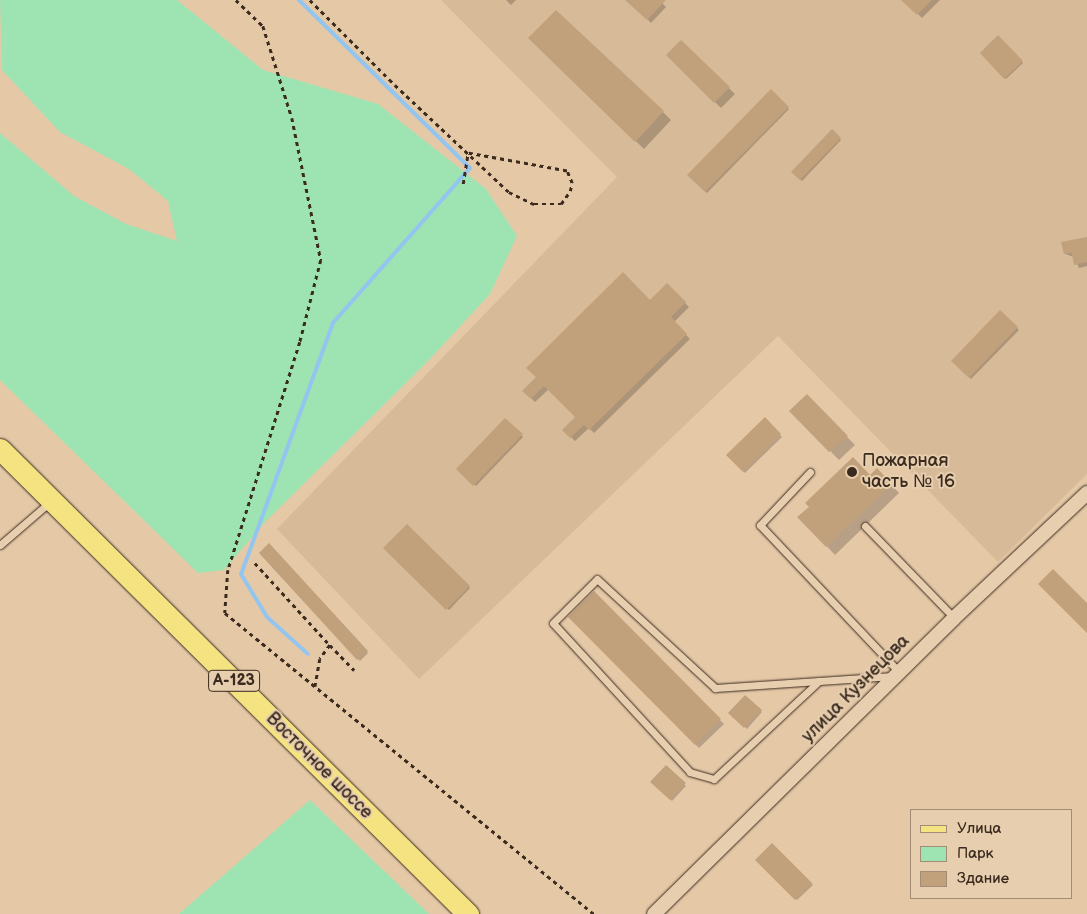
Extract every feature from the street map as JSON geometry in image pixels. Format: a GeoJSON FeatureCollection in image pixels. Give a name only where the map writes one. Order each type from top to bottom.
{"type":"FeatureCollection","features":[{"type":"Feature","properties":{"kind":"main road","name":"Восточное шоссе"},"geometry":{"type":"LineString","coordinates":[[0,449],[468,914]]}},
{"type":"Feature","properties":{"kind":"street","name":"улица Кузнецова"},"geometry":{"type":"LineString","coordinates":[[654,914],[954,618],[1087,493]]}},
{"type":"Feature","properties":{"kind":"lane"},"geometry":{"type":"LineString","coordinates":[[810,472],[760,525],[898,674]]}},
{"type":"Feature","properties":{"kind":"lane"},"geometry":{"type":"LineString","coordinates":[[0,545],[52,500]]}},
{"type":"Feature","properties":{"kind":"lane"},"geometry":{"type":"LineString","coordinates":[[864,526],[954,618]]}},
{"type":"Feature","properties":{"kind":"lane"},"geometry":{"type":"LineString","coordinates":[[819,681],[714,778],[690,772],[553,623],[597,580],[715,688],[898,674]]}},
{"type":"Feature","properties":{"kind":"path"},"geometry":{"type":"LineString","coordinates":[[236,0],[263,26],[292,118],[321,260],[300,342],[228,570],[225,613],[594,914]]}},
{"type":"Feature","properties":{"kind":"path"},"geometry":{"type":"LineString","coordinates":[[310,0],[468,153],[509,192],[534,204],[561,204],[570,191],[572,183],[567,171],[468,153]]}},
{"type":"Feature","properties":{"kind":"path"},"geometry":{"type":"LineString","coordinates":[[464,184],[468,153]]}},
{"type":"Feature","properties":{"kind":"path"},"geometry":{"type":"LineString","coordinates":[[255,563],[354,670]]}},
{"type":"Feature","properties":{"kind":"path"},"geometry":{"type":"LineString","coordinates":[[315,687],[320,659],[330,645]]}},
{"type":"Feature","properties":{"kind":"shaded area"},"geometry":{"type":"Polygon","coordinates":[[[441,0],[1087,0],[1087,474],[998,562],[778,336],[419,679],[277,529],[617,177],[441,0]]]}},
{"type":"Feature","properties":{"kind":"green space"},"geometry":{"type":"Polygon","coordinates":[[[0,0],[177,0],[263,70],[378,104],[486,189],[517,236],[490,294],[428,361],[264,523],[224,570],[198,573],[0,380],[0,133],[74,196],[126,224],[177,241],[168,201],[129,169],[60,132],[2,70],[0,0]]]}},
{"type":"Feature","properties":{"kind":"green space"},"geometry":{"type":"Polygon","coordinates":[[[310,800],[429,914],[179,914],[310,800]]]}},
{"type":"Feature","properties":{"kind":"building"},"geometry":{"type":"Polygon","coordinates":[[[625,0],[666,0],[647,20],[625,0]]]}},
{"type":"Feature","properties":{"kind":"building"},"geometry":{"type":"Polygon","coordinates":[[[901,0],[932,0],[917,15],[901,0]]]}},
{"type":"Feature","properties":{"kind":"building"},"geometry":{"type":"Polygon","coordinates":[[[556,10],[664,111],[635,142],[528,38],[556,10]]]}},
{"type":"Feature","properties":{"kind":"building"},"geometry":{"type":"Polygon","coordinates":[[[998,35],[1023,61],[1004,79],[980,53],[998,35]]]}},
{"type":"Feature","properties":{"kind":"building"},"geometry":{"type":"Polygon","coordinates":[[[681,40],[730,87],[714,103],[666,55],[681,40]]]}},
{"type":"Feature","properties":{"kind":"building"},"geometry":{"type":"Polygon","coordinates":[[[771,89],[789,107],[705,192],[687,175],[771,89]]]}},
{"type":"Feature","properties":{"kind":"building"},"geometry":{"type":"Polygon","coordinates":[[[832,129],[841,138],[800,180],[791,172],[832,129]]]}},
{"type":"Feature","properties":{"kind":"building"},"geometry":{"type":"Polygon","coordinates":[[[1087,237],[1087,262],[1074,265],[1072,253],[1064,254],[1061,242],[1087,237]]]}},
{"type":"Feature","properties":{"kind":"building"},"geometry":{"type":"Polygon","coordinates":[[[623,272],[650,300],[667,283],[686,302],[671,317],[687,334],[589,430],[584,425],[570,438],[562,430],[575,417],[544,386],[531,399],[522,391],[536,377],[526,368],[623,272]]]}},
{"type":"Feature","properties":{"kind":"building"},"geometry":{"type":"Polygon","coordinates":[[[1000,310],[1018,327],[969,378],[951,361],[1000,310]]]}},
{"type":"Feature","properties":{"kind":"building"},"geometry":{"type":"Polygon","coordinates":[[[807,394],[848,436],[829,452],[789,411],[807,394]]]}},
{"type":"Feature","properties":{"kind":"building"},"geometry":{"type":"Polygon","coordinates":[[[765,417],[781,434],[743,472],[726,455],[765,417]]]}},
{"type":"Feature","properties":{"kind":"building"},"geometry":{"type":"Polygon","coordinates":[[[505,418],[523,434],[473,486],[456,469],[505,418]]]}},
{"type":"Feature","properties":{"kind":"building","name":"Пожарная часть № 16"},"geometry":{"type":"Polygon","coordinates":[[[853,457],[870,475],[877,468],[892,484],[826,547],[797,517],[809,507],[805,503],[853,457]]]}},
{"type":"Feature","properties":{"kind":"building"},"geometry":{"type":"Polygon","coordinates":[[[407,524],[470,586],[446,610],[383,548],[407,524]]]}},
{"type":"Feature","properties":{"kind":"building"},"geometry":{"type":"Polygon","coordinates":[[[269,543],[368,651],[357,660],[259,553],[269,543]]]}},
{"type":"Feature","properties":{"kind":"building"},"geometry":{"type":"Polygon","coordinates":[[[1053,569],[1087,603],[1087,633],[1038,584],[1053,569]]]}},
{"type":"Feature","properties":{"kind":"building"},"geometry":{"type":"Polygon","coordinates":[[[594,591],[721,719],[695,745],[568,617],[594,591]]]}},
{"type":"Feature","properties":{"kind":"building"},"geometry":{"type":"Polygon","coordinates":[[[745,695],[762,710],[744,728],[728,713],[745,695]]]}},
{"type":"Feature","properties":{"kind":"building"},"geometry":{"type":"Polygon","coordinates":[[[666,765],[686,783],[670,800],[650,782],[666,765]]]}},
{"type":"Feature","properties":{"kind":"building"},"geometry":{"type":"Polygon","coordinates":[[[772,843],[812,883],[795,900],[755,860],[772,843]]]}},
{"type":"Feature","properties":{"kind":"waterway"},"geometry":{"type":"LineString","coordinates":[[299,0],[470,168],[333,323],[241,574],[267,617],[308,654]]}},
{"type":"Feature","properties":{"kind":"place","name":"Пожарная часть № 16"},"geometry":{"type":"Point","coordinates":[852,472]}}]}
